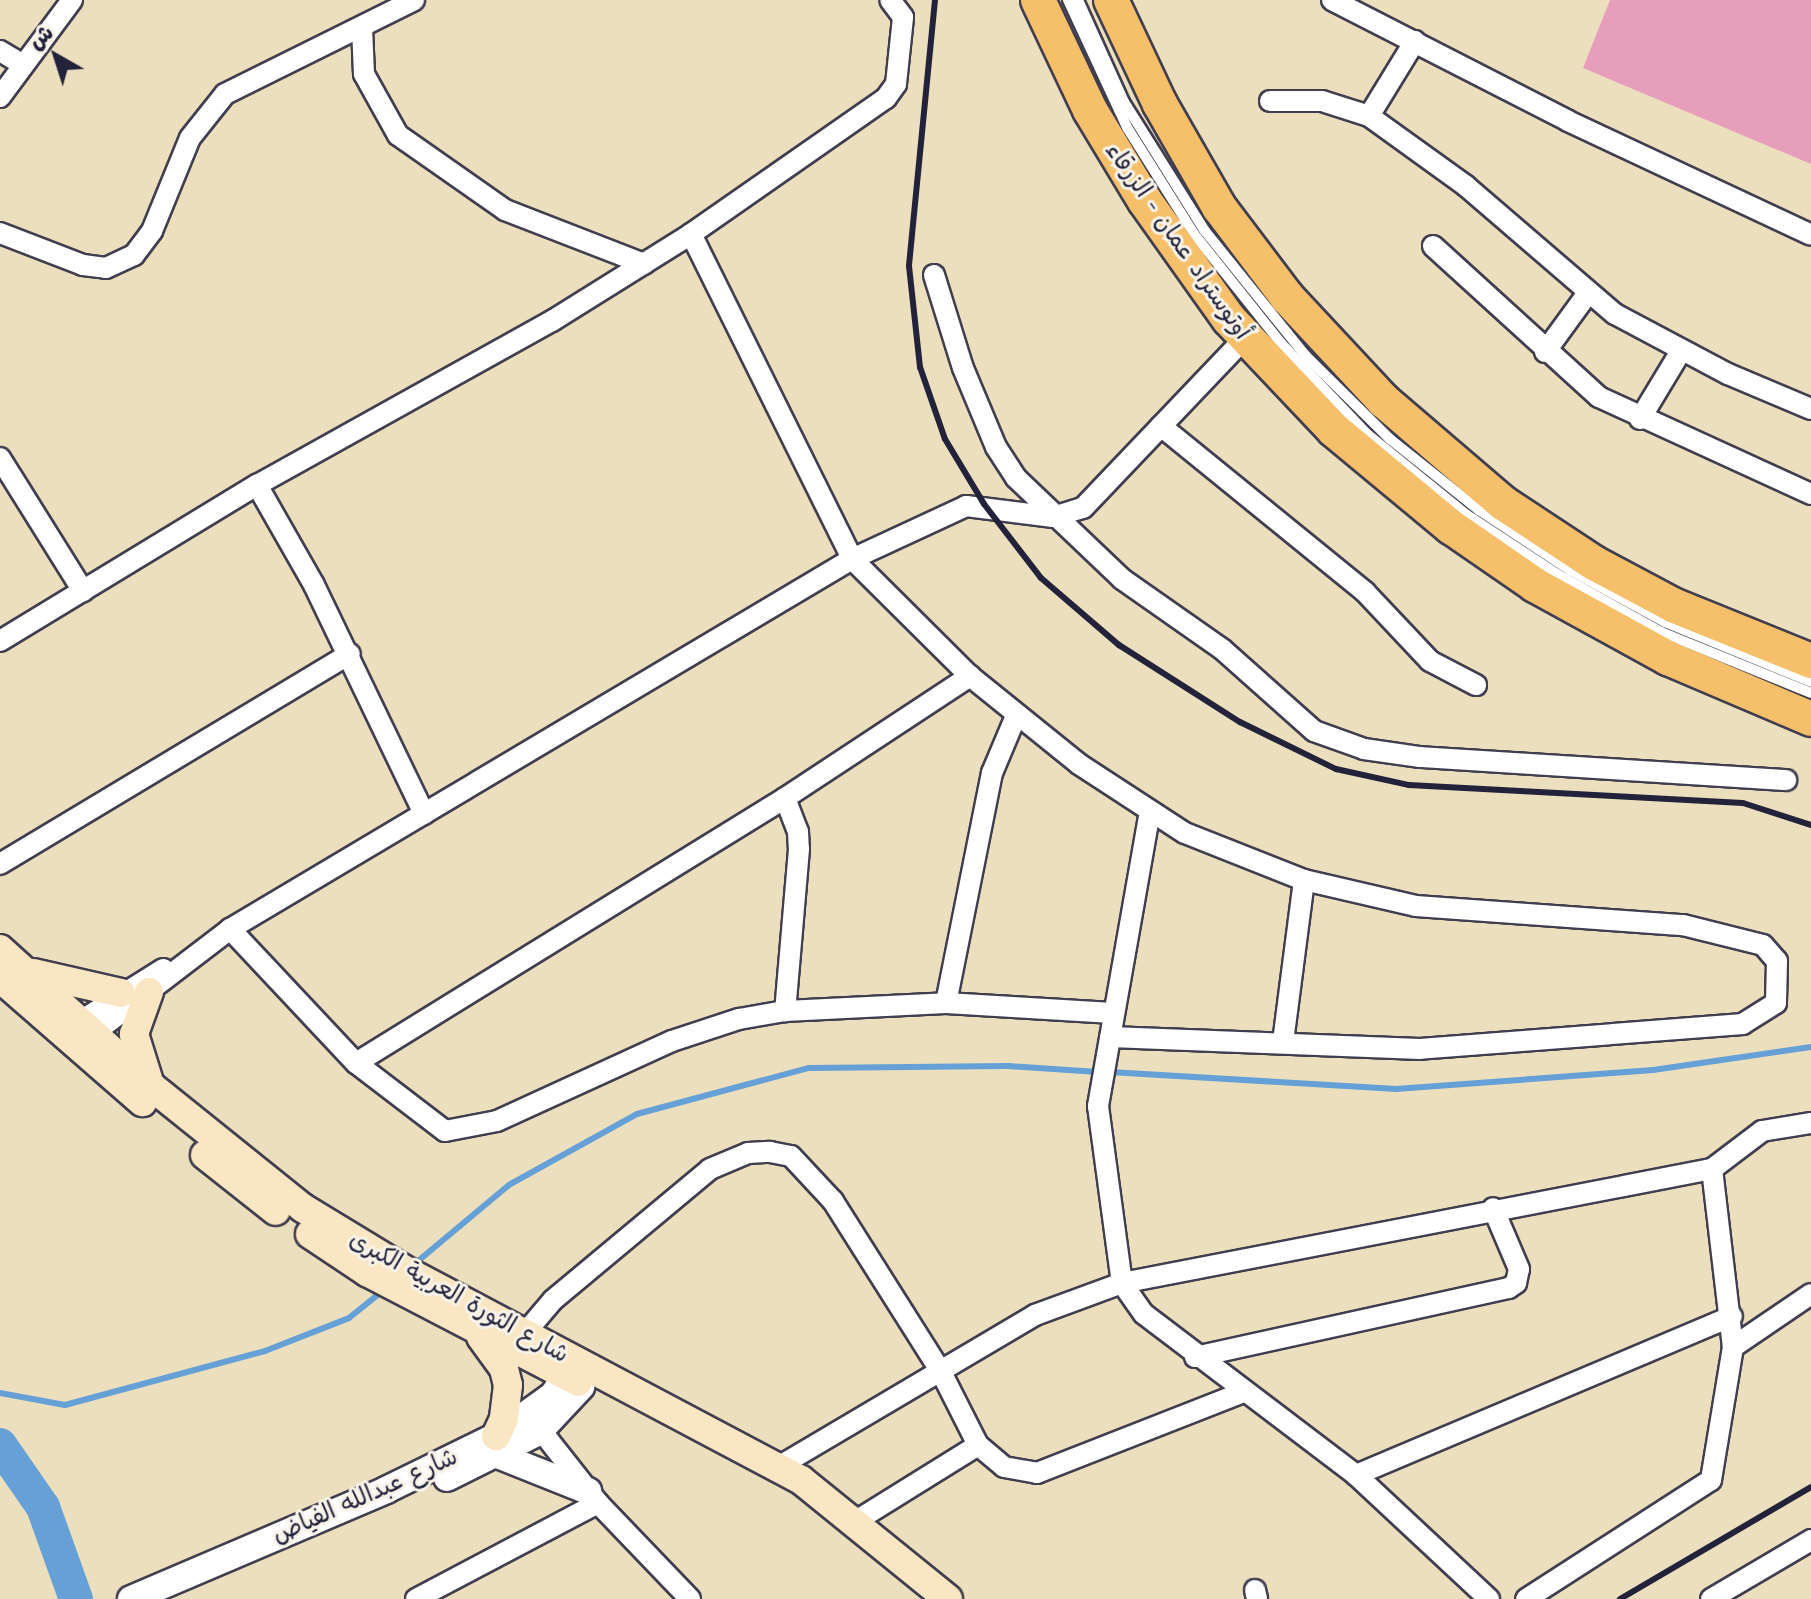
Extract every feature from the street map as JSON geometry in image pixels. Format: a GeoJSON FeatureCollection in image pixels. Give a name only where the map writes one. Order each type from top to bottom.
{"type":"FeatureCollection","features":[{"type":"Feature","properties":{"kind":"highway","name":"أوتوستراد عمان - الزرقاء"},"geometry":{"type":"LineString","coordinates":[[1038,0],[1116,156],[1245,338],[1362,455],[1492,557],[1623,636],[1811,719]]}},
{"type":"Feature","properties":{"kind":"highway"},"geometry":{"type":"LineString","coordinates":[[1111,0],[1160,104],[1219,207],[1287,297],[1384,401],[1503,503],[1594,563],[1675,606],[1811,661]]}},
{"type":"Feature","properties":{"kind":"main road","name":"شارع الثورة العربية الكبرى"},"geometry":{"type":"LineString","coordinates":[[0,949],[12,974],[241,1185],[405,1282],[476,1330],[580,1373],[778,1467],[856,1521],[948,1599]]}},
{"type":"Feature","properties":{"kind":"main road"},"geometry":{"type":"LineString","coordinates":[[12,974],[135,993],[134,1034],[151,1086]]}},
{"type":"Feature","properties":{"kind":"main road","name":"شارع الثورة العربية الكبرى"},"geometry":{"type":"LineString","coordinates":[[78,1034],[151,1086],[374,1264]]}},
{"type":"Feature","properties":{"kind":"main road","name":"شارع الثورة العربية الكبرى"},"geometry":{"type":"LineString","coordinates":[[405,1282],[525,1333],[580,1373],[799,1501],[923,1599]]}},
{"type":"Feature","properties":{"kind":"main road"},"geometry":{"type":"LineString","coordinates":[[476,1330],[504,1369],[508,1385],[498,1446]]}},
{"type":"Feature","properties":{"kind":"street"},"geometry":{"type":"LineString","coordinates":[[0,97],[72,0]]}},
{"type":"Feature","properties":{"kind":"street"},"geometry":{"type":"LineString","coordinates":[[0,233],[83,265],[106,268],[134,255],[152,231],[190,138],[225,94],[414,0]]}},
{"type":"Feature","properties":{"kind":"street"},"geometry":{"type":"LineString","coordinates":[[0,641],[257,485],[644,264],[892,93],[903,17],[890,0]]}},
{"type":"Feature","properties":{"kind":"street"},"geometry":{"type":"LineString","coordinates":[[1332,0],[1568,121],[1811,235]]}},
{"type":"Feature","properties":{"kind":"street"},"geometry":{"type":"LineString","coordinates":[[362,27],[364,74],[398,135],[505,210],[644,264]]}},
{"type":"Feature","properties":{"kind":"street"},"geometry":{"type":"LineString","coordinates":[[1369,116],[1415,41]]}},
{"type":"Feature","properties":{"kind":"street"},"geometry":{"type":"LineString","coordinates":[[0,51],[23,65]]}},
{"type":"Feature","properties":{"kind":"street"},"geometry":{"type":"LineString","coordinates":[[1270,101],[1322,101],[1369,116],[1466,186],[1615,314],[1681,351],[1811,409]]}},
{"type":"Feature","properties":{"kind":"street"},"geometry":{"type":"LineString","coordinates":[[691,234],[852,559],[970,676],[1016,716],[1150,811],[1211,846],[1304,880],[1427,907],[1683,925],[1719,932],[1773,951],[1780,992],[1768,1013],[1743,1024],[1420,1049],[1110,1037]]}},
{"type":"Feature","properties":{"kind":"street"},"geometry":{"type":"LineString","coordinates":[[1433,246],[1581,384],[1640,419],[1811,494]]}},
{"type":"Feature","properties":{"kind":"street"},"geometry":{"type":"LineString","coordinates":[[934,275],[963,368],[996,447],[1016,478],[1053,517],[1122,579],[1222,649],[1301,721],[1330,738],[1420,757],[1786,780]]}},
{"type":"Feature","properties":{"kind":"street"},"geometry":{"type":"LineString","coordinates":[[1545,352],[1588,293]]}},
{"type":"Feature","properties":{"kind":"street"},"geometry":{"type":"LineString","coordinates":[[78,1034],[230,929],[852,559],[966,506],[1053,517],[1083,508],[1245,338]]}},
{"type":"Feature","properties":{"kind":"street"},"geometry":{"type":"LineString","coordinates":[[1640,419],[1681,351]]}},
{"type":"Feature","properties":{"kind":"street"},"geometry":{"type":"LineString","coordinates":[[1161,426],[1356,583],[1430,661],[1476,685]]}},
{"type":"Feature","properties":{"kind":"street"},"geometry":{"type":"LineString","coordinates":[[0,458],[8,489],[83,591]]}},
{"type":"Feature","properties":{"kind":"street"},"geometry":{"type":"LineString","coordinates":[[257,485],[350,654],[424,814]]}},
{"type":"Feature","properties":{"kind":"street"},"geometry":{"type":"LineString","coordinates":[[0,864],[350,654]]}},
{"type":"Feature","properties":{"kind":"street"},"geometry":{"type":"LineString","coordinates":[[356,1063],[785,798],[970,676]]}},
{"type":"Feature","properties":{"kind":"street"},"geometry":{"type":"LineString","coordinates":[[946,1003],[992,773],[1016,716]]}},
{"type":"Feature","properties":{"kind":"street"},"geometry":{"type":"LineString","coordinates":[[785,798],[798,832],[799,849],[785,1011]]}},
{"type":"Feature","properties":{"kind":"street"},"geometry":{"type":"LineString","coordinates":[[1150,811],[1098,1106],[1122,1283],[1144,1314],[1195,1357],[1356,1475],[1489,1599]]}},
{"type":"Feature","properties":{"kind":"street"},"geometry":{"type":"LineString","coordinates":[[1283,1042],[1304,880]]}},
{"type":"Feature","properties":{"kind":"street"},"geometry":{"type":"LineString","coordinates":[[230,929],[356,1063],[429,1124],[445,1131],[468,1130],[672,1041],[739,1019],[785,1011],[946,1003],[1113,1013]]}},
{"type":"Feature","properties":{"kind":"street"},"geometry":{"type":"LineString","coordinates":[[778,1467],[1035,1315],[1122,1283],[1493,1208],[1712,1169],[1762,1131],[1811,1123]]}},
{"type":"Feature","properties":{"kind":"street"},"geometry":{"type":"LineString","coordinates":[[525,1333],[553,1300],[710,1169],[748,1153],[770,1152],[791,1156],[833,1201],[940,1370],[978,1445],[1004,1467],[1037,1473],[1244,1392]]}},
{"type":"Feature","properties":{"kind":"street"},"geometry":{"type":"LineString","coordinates":[[1526,1599],[1711,1480],[1733,1347],[1732,1316],[1712,1169]]}},
{"type":"Feature","properties":{"kind":"street"},"geometry":{"type":"LineString","coordinates":[[1195,1357],[1509,1288],[1516,1283],[1519,1269],[1493,1208]]}},
{"type":"Feature","properties":{"kind":"street"},"geometry":{"type":"LineString","coordinates":[[1733,1347],[1811,1294]]}},
{"type":"Feature","properties":{"kind":"street"},"geometry":{"type":"LineString","coordinates":[[1356,1475],[1732,1316]]}},
{"type":"Feature","properties":{"kind":"street","name":"شارع عبدالله الفياض"},"geometry":{"type":"LineString","coordinates":[[164,1599],[498,1446],[534,1424],[580,1373]]}},
{"type":"Feature","properties":{"kind":"street"},"geometry":{"type":"LineString","coordinates":[[534,1424],[593,1497],[690,1599]]}},
{"type":"Feature","properties":{"kind":"street"},"geometry":{"type":"LineString","coordinates":[[856,1521],[978,1445]]}},
{"type":"Feature","properties":{"kind":"street"},"geometry":{"type":"LineString","coordinates":[[498,1446],[593,1497]]}},
{"type":"Feature","properties":{"kind":"street","name":"شارع عبدالله الفياض"},"geometry":{"type":"LineString","coordinates":[[131,1599],[386,1490],[498,1446]]}},
{"type":"Feature","properties":{"kind":"street"},"geometry":{"type":"LineString","coordinates":[[416,1599],[593,1497]]}},
{"type":"Feature","properties":{"kind":"street"},"geometry":{"type":"LineString","coordinates":[[1711,1599],[1811,1540]]}},
{"type":"Feature","properties":{"kind":"lane"},"geometry":{"type":"LineString","coordinates":[[1068,0],[1128,129],[1194,234],[1290,354],[1366,433],[1467,515],[1557,574],[1661,632],[1811,693]]}},
{"type":"Feature","properties":{"kind":"lane"},"geometry":{"type":"LineString","coordinates":[[1078,0],[1124,102],[1205,231],[1305,355],[1390,439],[1479,510],[1570,570],[1665,622],[1811,682]]}},
{"type":"Feature","properties":{"kind":"building"},"geometry":{"type":"Polygon","coordinates":[[[1610,0],[1811,0],[1811,164],[1583,68],[1610,0]]]}},
{"type":"Feature","properties":{"kind":"waterway"},"geometry":{"type":"LineString","coordinates":[[1110,1072],[1396,1089],[1653,1070],[1811,1047]]}},
{"type":"Feature","properties":{"kind":"waterway"},"geometry":{"type":"LineString","coordinates":[[412,1266],[509,1185],[637,1114],[809,1068],[1008,1066],[1098,1072]]}},
{"type":"Feature","properties":{"kind":"waterway"},"geometry":{"type":"LineString","coordinates":[[0,1393],[65,1405],[265,1351],[349,1318],[385,1289]]}},
{"type":"Feature","properties":{"kind":"waterway"},"geometry":{"type":"LineString","coordinates":[[0,1445],[43,1507],[76,1599]]}},
{"type":"Feature","properties":{"kind":"railway"},"geometry":{"type":"LineString","coordinates":[[935,0],[909,266],[920,367],[945,439],[984,504],[1041,578],[1119,645],[1240,722],[1336,769],[1409,785],[1743,803],[1811,825]]}},
{"type":"Feature","properties":{"kind":"railway"},"geometry":{"type":"LineString","coordinates":[[1620,1599],[1811,1487]]}}]}
